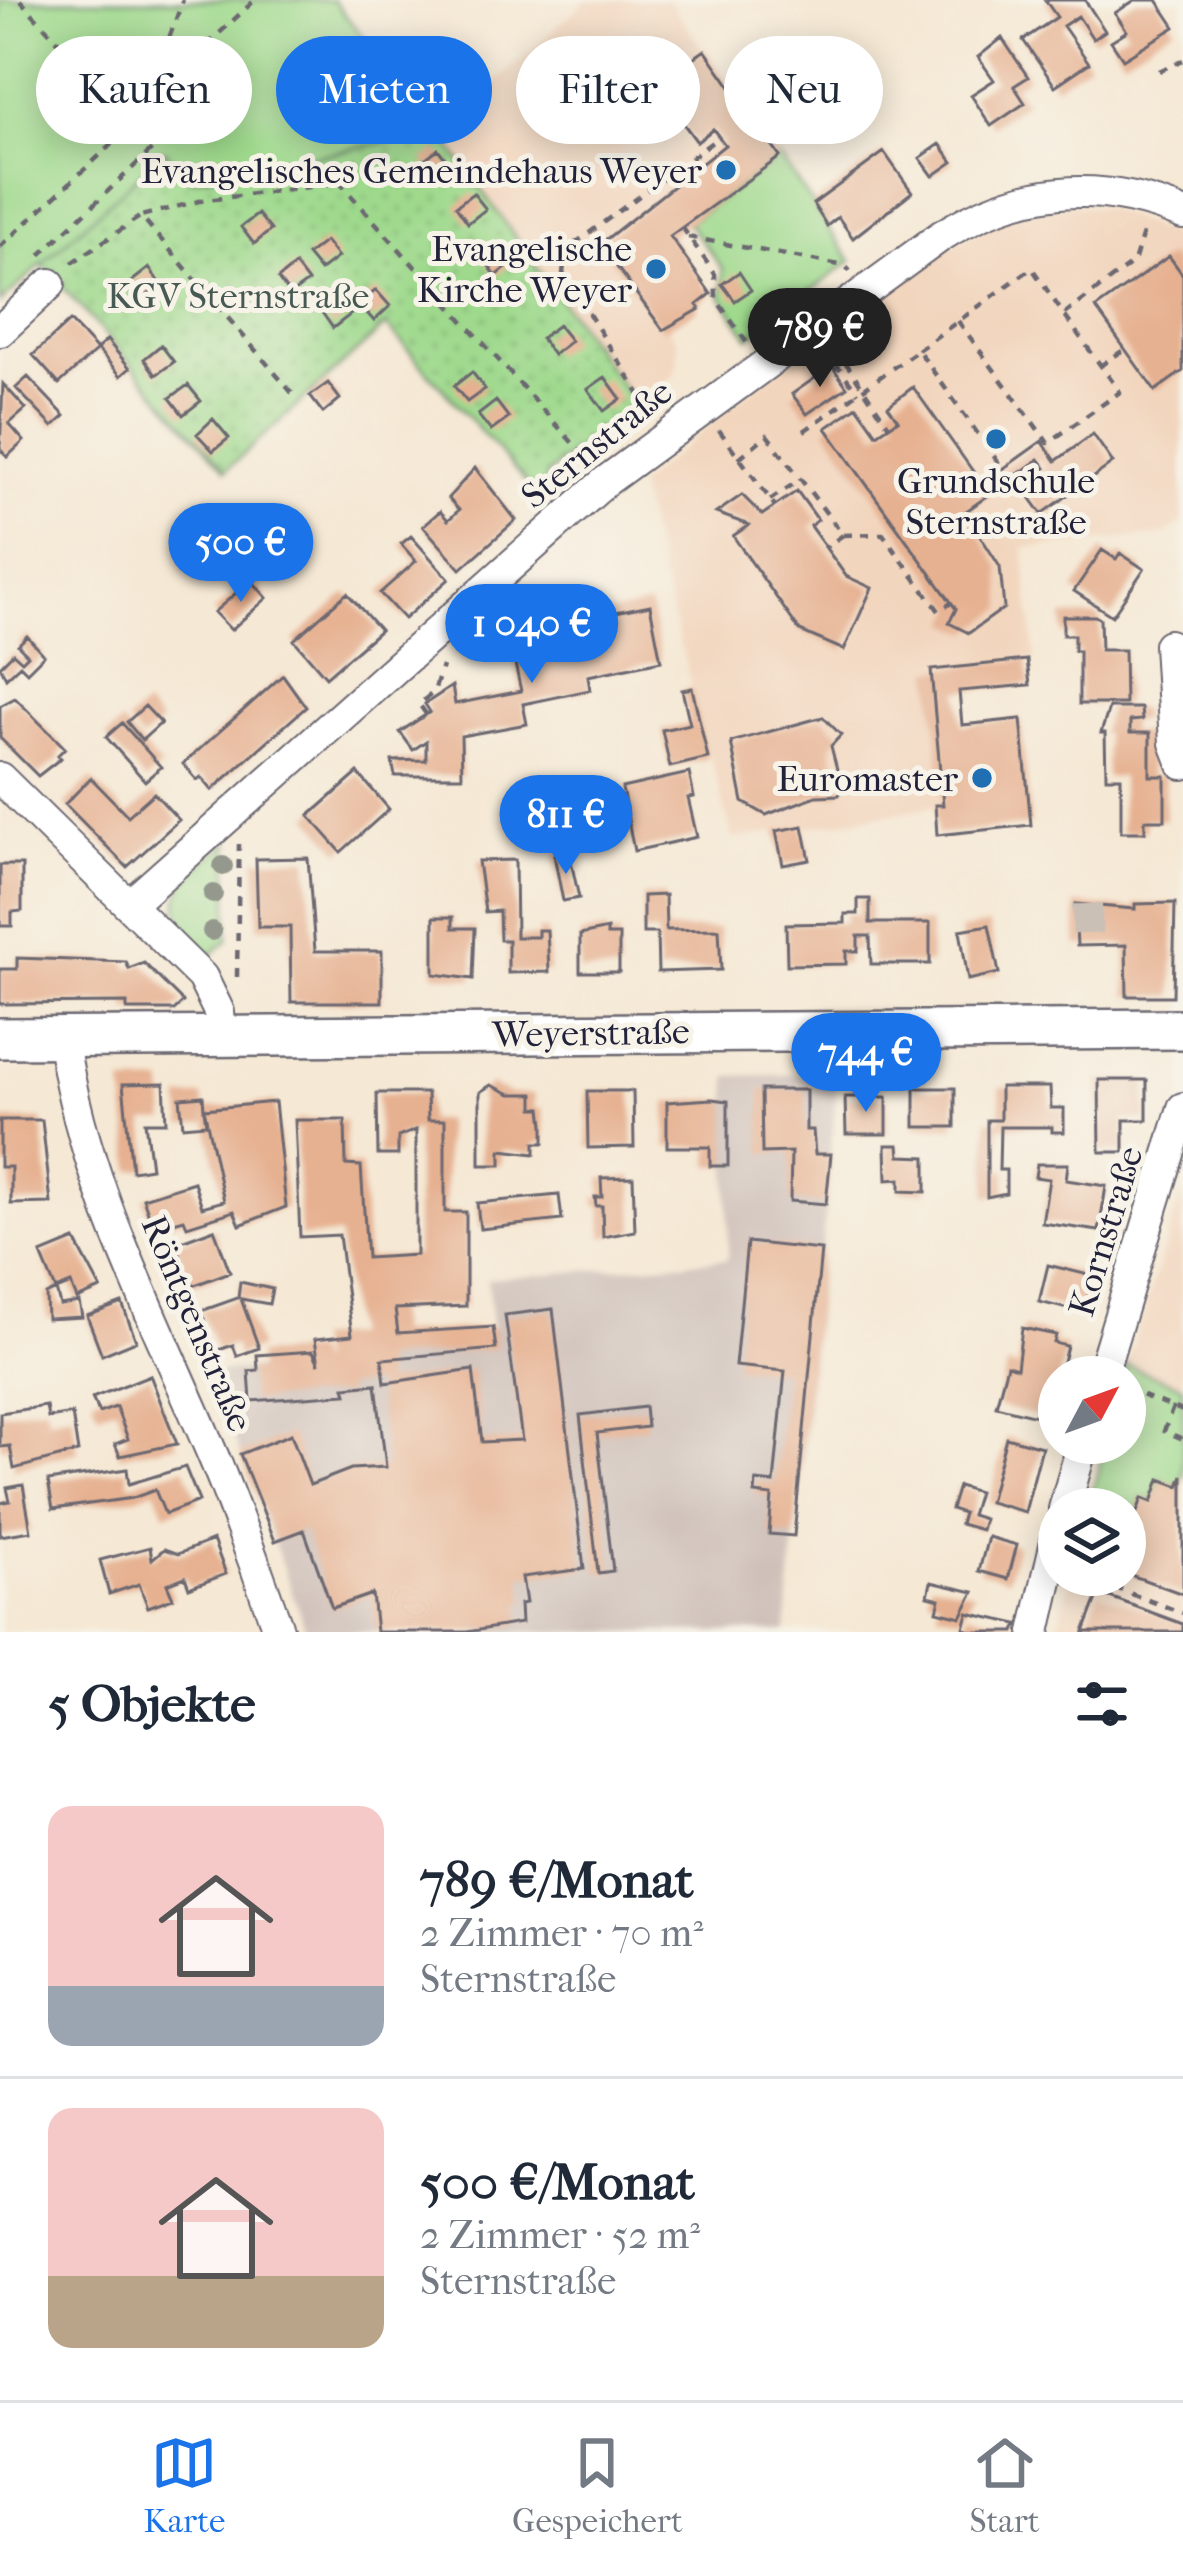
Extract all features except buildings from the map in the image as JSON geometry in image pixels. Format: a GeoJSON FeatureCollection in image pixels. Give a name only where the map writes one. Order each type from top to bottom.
{"type":"FeatureCollection","features":[{"type":"Feature","properties":{"kind":"main road","name":"Weyerstraße"},"geometry":{"type":"LineString","coordinates":[[0,1038],[1183,1029]]}},
{"type":"Feature","properties":{"kind":"street","name":"Sternstraße"},"geometry":{"type":"LineString","coordinates":[[129,905],[606,481],[761,363],[975,215],[1018,198],[1100,190],[1152,201],[1183,214]]}},
{"type":"Feature","properties":{"kind":"street"},"geometry":{"type":"LineString","coordinates":[[0,331],[41,273]]}},
{"type":"Feature","properties":{"kind":"street"},"geometry":{"type":"LineString","coordinates":[[1169,645],[1175,743],[1183,764]]}},
{"type":"Feature","properties":{"kind":"street"},"geometry":{"type":"LineString","coordinates":[[0,778],[210,989],[221,1037]]}},
{"type":"Feature","properties":{"kind":"street","name":"Röntgenstraße"},"geometry":{"type":"LineString","coordinates":[[63,1041],[100,1195],[210,1447],[279,1632]]}},
{"type":"Feature","properties":{"kind":"street","name":"Kornstraße"},"geometry":{"type":"LineString","coordinates":[[1107,1356],[1183,1108]]}},
{"type":"Feature","properties":{"kind":"street"},"geometry":{"type":"LineString","coordinates":[[1035,1632],[1043,1596]]}},
{"type":"Feature","properties":{"kind":"path"},"geometry":{"type":"LineString","coordinates":[[20,0],[53,36]]}},
{"type":"Feature","properties":{"kind":"path"},"geometry":{"type":"LineString","coordinates":[[170,36],[183,0]]}},
{"type":"Feature","properties":{"kind":"path"},"geometry":{"type":"LineString","coordinates":[[216,36],[255,0]]}},
{"type":"Feature","properties":{"kind":"path"},"geometry":{"type":"LineString","coordinates":[[1159,71],[1183,61]]}},
{"type":"Feature","properties":{"kind":"path"},"geometry":{"type":"LineString","coordinates":[[665,434],[562,273],[566,250],[719,137]]}},
{"type":"Feature","properties":{"kind":"path"},"geometry":{"type":"LineString","coordinates":[[0,247],[112,144]]}},
{"type":"Feature","properties":{"kind":"path"},"geometry":{"type":"LineString","coordinates":[[41,273],[162,144]]}},
{"type":"Feature","properties":{"kind":"path"},"geometry":{"type":"LineString","coordinates":[[41,273],[141,216],[199,201],[340,183],[606,481]]}},
{"type":"Feature","properties":{"kind":"path"},"geometry":{"type":"LineString","coordinates":[[1064,316],[1134,262],[1152,201]]}},
{"type":"Feature","properties":{"kind":"path"},"geometry":{"type":"LineString","coordinates":[[141,216],[292,393]]}},
{"type":"Feature","properties":{"kind":"path"},"geometry":{"type":"LineString","coordinates":[[682,227],[715,274],[716,299],[761,363]]}},
{"type":"Feature","properties":{"kind":"path"},"geometry":{"type":"LineString","coordinates":[[688,237],[845,266],[864,290]]}},
{"type":"Feature","properties":{"kind":"path"},"geometry":{"type":"LineString","coordinates":[[804,431],[1031,268],[1120,392],[1048,443],[958,321]]}},
{"type":"Feature","properties":{"kind":"path"},"geometry":{"type":"LineString","coordinates":[[819,322],[861,392]]}},
{"type":"Feature","properties":{"kind":"path"},"geometry":{"type":"LineString","coordinates":[[1100,365],[1125,349]]}},
{"type":"Feature","properties":{"kind":"path"},"geometry":{"type":"LineString","coordinates":[[918,350],[1003,469]]}},
{"type":"Feature","properties":{"kind":"path"},"geometry":{"type":"LineString","coordinates":[[835,369],[838,366],[889,426]]}},
{"type":"Feature","properties":{"kind":"path"},"geometry":{"type":"LineString","coordinates":[[702,406],[773,503],[798,481]]}},
{"type":"Feature","properties":{"kind":"path"},"geometry":{"type":"LineString","coordinates":[[739,458],[766,435],[843,535]]}},
{"type":"Feature","properties":{"kind":"path"},"geometry":{"type":"LineString","coordinates":[[826,547],[843,535],[883,534],[940,611],[951,603]]}},
{"type":"Feature","properties":{"kind":"path"},"geometry":{"type":"LineString","coordinates":[[237,994],[239,827]]}},
{"type":"Feature","properties":{"kind":"path"},"geometry":{"type":"LineString","coordinates":[[1146,1397],[1183,1411]]}},
{"type":"Feature","properties":{"kind":"path"},"geometry":{"type":"LineString","coordinates":[[1173,1407],[1164,1431],[1183,1439]]}},
{"type":"Feature","properties":{"kind":"path"},"geometry":{"type":"LineString","coordinates":[[1137,1596],[1183,1613]]}},
{"type":"Feature","properties":{"kind":"shaded area"},"geometry":{"type":"Polygon","coordinates":[[[587,0],[668,0],[693,36],[547,36],[587,0]]]}},
{"type":"Feature","properties":{"kind":"shaded area"},"geometry":{"type":"Polygon","coordinates":[[[700,45],[724,79],[724,144],[728,144],[601,244],[663,330],[669,326],[678,342],[676,374],[634,403],[449,144],[492,144],[492,85],[516,64],[516,144],[700,144],[700,45]]]}},
{"type":"Feature","properties":{"kind":"shaded area"},"geometry":{"type":"Polygon","coordinates":[[[1071,205],[1106,208],[1183,240],[1183,522],[1164,535],[1024,548],[1035,659],[931,670],[943,805],[733,839],[637,486],[762,382],[940,252],[1007,216],[1071,205]]]}},
{"type":"Feature","properties":{"kind":"shaded area"},"geometry":{"type":"Polygon","coordinates":[[[838,1073],[786,1632],[307,1632],[210,1373],[495,1349],[487,1279],[728,1259],[728,1076],[838,1073]]]}},
{"type":"Feature","properties":{"kind":"shaded area"},"geometry":{"type":"Polygon","coordinates":[[[1183,1190],[1183,1632],[1057,1632],[1066,1596],[1146,1596],[1146,1488],[1093,1488],[1100,1464],[1146,1464],[1146,1356],[1129,1356],[1183,1190]]]}},
{"type":"Feature","properties":{"kind":"green space"},"geometry":{"type":"Polygon","coordinates":[[[0,0],[333,0],[362,36],[276,36],[276,144],[378,144],[190,180],[165,151],[0,303],[0,0]]]}},
{"type":"Feature","properties":{"kind":"green space","name":"KGV Sternstraße"},"geometry":{"type":"Polygon","coordinates":[[[378,144],[449,144],[634,403],[548,473],[540,498],[386,325],[226,470],[42,264],[165,151],[191,180],[378,144]]]}},
{"type":"Feature","properties":{"kind":"green space"},"geometry":{"type":"Polygon","coordinates":[[[780,157],[851,261],[749,337],[721,296],[723,269],[688,223],[780,157]]]}},
{"type":"Feature","properties":{"kind":"green space"},"geometry":{"type":"Polygon","coordinates":[[[229,842],[228,940],[209,957],[182,921],[179,894],[196,870],[229,842]]]}},
{"type":"Feature","properties":{"kind":"green space"},"geometry":{"type":"Polygon","coordinates":[[[1146,1373],[1183,1386],[1183,1477],[1179,1486],[1160,1479],[1152,1502],[1146,1500],[1146,1488],[1093,1488],[1100,1464],[1146,1464],[1146,1373]]]}},
{"type":"Feature","properties":{"kind":"tunnel"},"geometry":{"type":"LineString","coordinates":[[1087,904],[1088,946]]}},
{"type":"Feature","properties":{"kind":"place","name":"Evangelisches Gemeindehaus Weyer"},"geometry":{"type":"Point","coordinates":[726,170]}},
{"type":"Feature","properties":{"kind":"place","name":"Evangelische Kirche Weyer"},"geometry":{"type":"Point","coordinates":[656,269]}},
{"type":"Feature","properties":{"kind":"place","name":"Grundschule Sternstraße"},"geometry":{"type":"Point","coordinates":[996,439]}},
{"type":"Feature","properties":{"kind":"place","name":"Euromaster"},"geometry":{"type":"Point","coordinates":[982,778]}}]}
